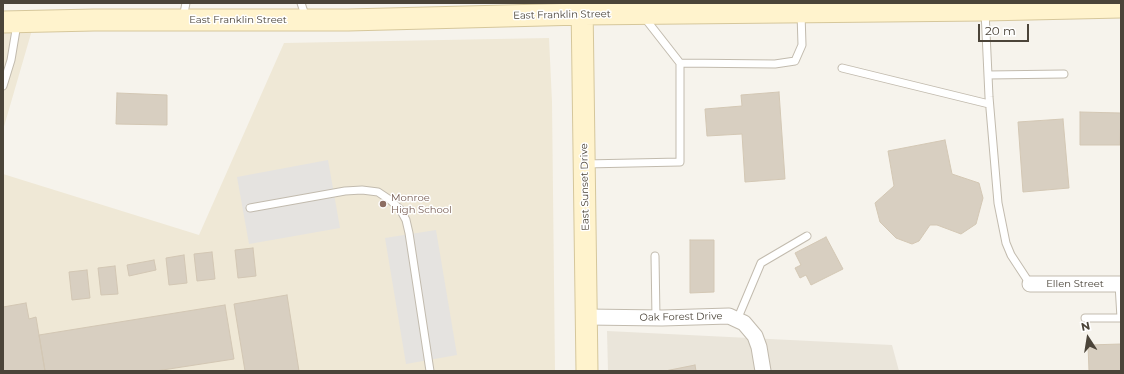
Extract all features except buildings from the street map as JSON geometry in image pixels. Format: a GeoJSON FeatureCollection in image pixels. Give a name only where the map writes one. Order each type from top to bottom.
{"type":"FeatureCollection","features":[{"type":"Feature","properties":{"kind":"main road","name":"East Franklin Street"},"geometry":{"type":"LineString","coordinates":[[10,21],[184,12],[583,9],[642,14],[801,12],[944,7],[1121,7]]}},
{"type":"Feature","properties":{"kind":"main road","name":"East Sunset Drive"},"geometry":{"type":"LineString","coordinates":[[583,9],[588,371]]}},
{"type":"Feature","properties":{"kind":"street","name":"Ellen Street"},"geometry":{"type":"LineString","coordinates":[[1030,284],[1120,284]]}},
{"type":"Feature","properties":{"kind":"street","name":"Oak Forest Drive"},"geometry":{"type":"LineString","coordinates":[[587,317],[656,318],[729,316],[744,323],[755,336],[759,347],[763,371]]}},
{"type":"Feature","properties":{"kind":"lane"},"geometry":{"type":"LineString","coordinates":[[984,7],[989,104],[998,203],[1010,255],[1030,284]]}},
{"type":"Feature","properties":{"kind":"lane"},"geometry":{"type":"LineString","coordinates":[[680,63],[775,64],[795,61],[802,46],[801,12]]}},
{"type":"Feature","properties":{"kind":"lane"},"geometry":{"type":"LineString","coordinates":[[585,164],[680,162],[680,63],[642,14]]}},
{"type":"Feature","properties":{"kind":"lane"},"geometry":{"type":"LineString","coordinates":[[3,86],[11,60],[10,21]]}},
{"type":"Feature","properties":{"kind":"lane"},"geometry":{"type":"LineString","coordinates":[[842,68],[989,104]]}},
{"type":"Feature","properties":{"kind":"lane"},"geometry":{"type":"LineString","coordinates":[[988,75],[1064,74]]}},
{"type":"Feature","properties":{"kind":"lane"},"geometry":{"type":"LineString","coordinates":[[250,208],[345,191],[362,190],[378,192],[400,209],[406,220],[409,233],[430,371]]}},
{"type":"Feature","properties":{"kind":"lane"},"geometry":{"type":"LineString","coordinates":[[737,320],[761,263],[807,236]]}},
{"type":"Feature","properties":{"kind":"lane"},"geometry":{"type":"LineString","coordinates":[[656,256],[656,318]]}},
{"type":"Feature","properties":{"kind":"lane"},"geometry":{"type":"LineString","coordinates":[[1085,318],[1121,318],[1120,284]]}},
{"type":"Feature","properties":{"kind":"shaded area"},"geometry":{"type":"Polygon","coordinates":[[[32,30],[3,130],[3,32],[32,30]]]}},
{"type":"Feature","properties":{"kind":"shaded area","name":"Monroe High School"},"geometry":{"type":"Polygon","coordinates":[[[549,38],[552,102],[555,371],[3,371],[3,174],[199,235],[284,43],[549,38]]]}},
{"type":"Feature","properties":{"kind":"shaded area"},"geometry":{"type":"Polygon","coordinates":[[[328,160],[340,228],[249,244],[237,177],[328,160]]]}},
{"type":"Feature","properties":{"kind":"shaded area"},"geometry":{"type":"Polygon","coordinates":[[[436,230],[457,355],[406,364],[385,238],[436,230]]]}},
{"type":"Feature","properties":{"kind":"shaded area"},"geometry":{"type":"Polygon","coordinates":[[[607,331],[892,345],[899,371],[608,371],[607,331]]]}},
{"type":"Feature","properties":{"kind":"place","name":"Monroe High School"},"geometry":{"type":"Point","coordinates":[383,204]}}]}
